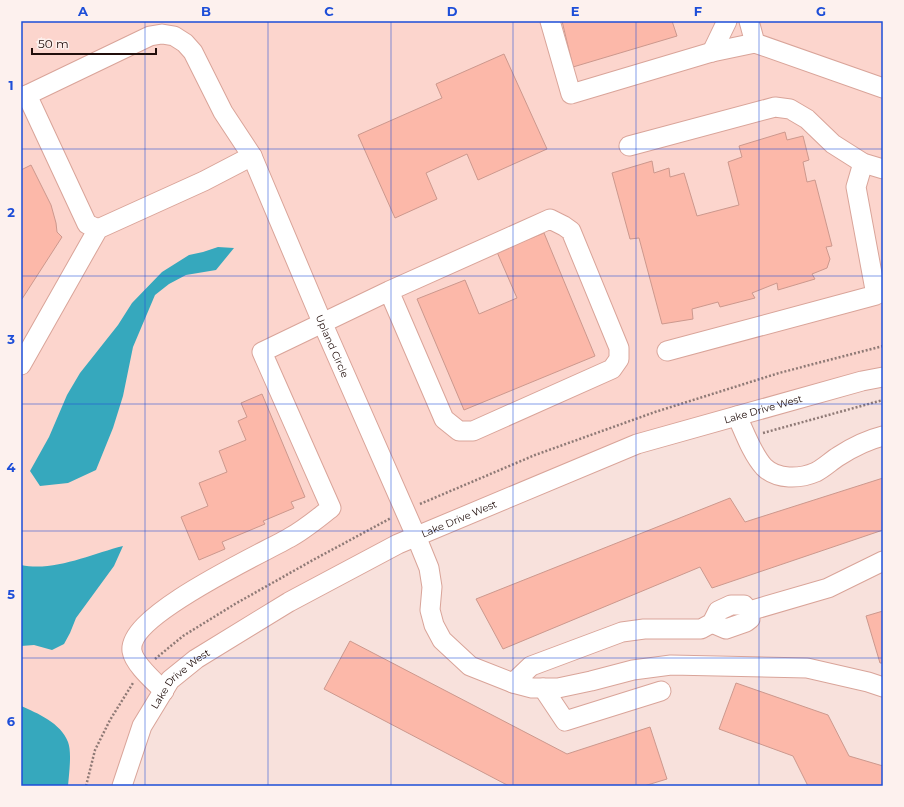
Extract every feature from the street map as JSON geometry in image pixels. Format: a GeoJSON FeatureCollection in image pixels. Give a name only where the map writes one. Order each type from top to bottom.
{"type":"FeatureCollection","features":[{"type":"Feature","properties":{"kind":"street"},"geometry":{"type":"LineString","coordinates":[[550,21],[571,94],[712,52],[755,43],[883,88]]}},
{"type":"Feature","properties":{"kind":"street"},"geometry":{"type":"LineString","coordinates":[[712,52],[727,21]]}},
{"type":"Feature","properties":{"kind":"street"},"geometry":{"type":"LineString","coordinates":[[749,21],[755,43]]}},
{"type":"Feature","properties":{"kind":"street","name":"Upland Circle"},"geometry":{"type":"LineString","coordinates":[[24,96],[150,36],[162,34],[174,36],[185,43],[193,52],[223,112],[252,156],[322,322],[416,536],[429,568],[432,587],[430,610],[434,625],[442,640],[470,666],[513,684],[532,688],[558,688],[633,670],[671,665],[807,668],[868,682],[883,687]]}},
{"type":"Feature","properties":{"kind":"street"},"geometry":{"type":"LineString","coordinates":[[24,96],[87,224],[98,230]]}},
{"type":"Feature","properties":{"kind":"street"},"geometry":{"type":"LineString","coordinates":[[629,146],[775,107],[790,109],[807,119],[833,144],[863,163],[883,169]]}},
{"type":"Feature","properties":{"kind":"street"},"geometry":{"type":"LineString","coordinates":[[21,364],[98,230],[204,181],[252,156]]}},
{"type":"Feature","properties":{"kind":"street"},"geometry":{"type":"LineString","coordinates":[[667,351],[876,295],[856,187],[863,163]]}},
{"type":"Feature","properties":{"kind":"street"},"geometry":{"type":"LineString","coordinates":[[164,691],[136,661],[132,650],[136,635],[153,617],[209,580],[291,537],[332,508],[262,352],[389,291],[550,219],[571,231],[619,348],[619,359],[612,369],[473,431],[459,431],[444,419],[389,291]]}},
{"type":"Feature","properties":{"kind":"street","name":"Lake Drive West"},"geometry":{"type":"LineString","coordinates":[[122,786],[142,726],[170,680],[196,659],[289,602],[398,544],[637,444],[862,381],[883,377]]}},
{"type":"Feature","properties":{"kind":"street"},"geometry":{"type":"LineString","coordinates":[[736,416],[756,456],[765,468],[775,474],[794,478],[816,472],[869,439],[883,436]]}},
{"type":"Feature","properties":{"kind":"street"},"geometry":{"type":"LineString","coordinates":[[513,684],[532,666],[622,632],[644,628],[701,628],[712,623],[718,611],[731,605],[744,605],[749,611],[828,588],[883,561]]}},
{"type":"Feature","properties":{"kind":"street"},"geometry":{"type":"LineString","coordinates":[[543,688],[565,721],[662,691]]}},
{"type":"Feature","properties":{"kind":"path"},"geometry":{"type":"LineString","coordinates":[[747,437],[883,400]]}},
{"type":"Feature","properties":{"kind":"shaded area"},"geometry":{"type":"Polygon","coordinates":[[[21,21],[883,21],[883,373],[554,478],[302,595],[164,691],[126,786],[21,786],[21,21]]]}},
{"type":"Feature","properties":{"kind":"water"},"geometry":{"type":"Polygon","coordinates":[[[218,247],[234,248],[216,270],[186,275],[169,284],[155,295],[133,347],[123,396],[113,428],[96,470],[68,483],[40,486],[30,471],[49,437],[67,395],[80,373],[118,325],[132,303],[162,272],[189,255],[218,247]]]}},
{"type":"Feature","properties":{"kind":"water"},"geometry":{"type":"Polygon","coordinates":[[[123,546],[114,566],[76,618],[64,644],[52,650],[34,645],[21,646],[21,565],[34,567],[59,564],[123,546]]]}},
{"type":"Feature","properties":{"kind":"water"},"geometry":{"type":"Polygon","coordinates":[[[21,706],[48,720],[65,735],[70,751],[68,786],[21,786],[21,706]]]}},
{"type":"Feature","properties":{"kind":"building"},"geometry":{"type":"Polygon","coordinates":[[[562,21],[672,21],[677,36],[573,67],[562,21]]]}},
{"type":"Feature","properties":{"kind":"building"},"geometry":{"type":"Polygon","coordinates":[[[504,54],[547,149],[478,180],[467,154],[426,173],[437,199],[395,218],[358,135],[442,98],[436,84],[504,54]]]}},
{"type":"Feature","properties":{"kind":"building"},"geometry":{"type":"Polygon","coordinates":[[[785,132],[787,140],[803,136],[809,160],[803,162],[807,182],[815,180],[832,246],[826,247],[830,259],[827,268],[812,274],[815,279],[778,290],[777,283],[752,293],[755,298],[720,307],[718,302],[692,309],[693,319],[662,324],[639,238],[630,239],[612,173],[652,161],[654,173],[669,168],[670,177],[684,173],[697,216],[739,205],[728,162],[742,157],[739,146],[785,132]]]}},
{"type":"Feature","properties":{"kind":"building"},"geometry":{"type":"Polygon","coordinates":[[[31,165],[51,205],[57,232],[62,237],[22,299],[21,170],[31,165]]]}},
{"type":"Feature","properties":{"kind":"building"},"geometry":{"type":"Polygon","coordinates":[[[544,233],[595,356],[464,410],[417,299],[465,280],[479,314],[517,298],[497,252],[544,233]]]}},
{"type":"Feature","properties":{"kind":"building"},"geometry":{"type":"Polygon","coordinates":[[[262,394],[305,497],[291,502],[294,508],[263,521],[265,524],[222,542],[225,549],[199,560],[181,517],[208,506],[199,483],[227,472],[219,451],[246,440],[238,421],[247,417],[241,403],[262,394]]]}},
{"type":"Feature","properties":{"kind":"building"},"geometry":{"type":"Polygon","coordinates":[[[883,478],[883,530],[712,588],[700,567],[503,649],[476,599],[730,498],[745,522],[883,478]]]}},
{"type":"Feature","properties":{"kind":"building"},"geometry":{"type":"Polygon","coordinates":[[[883,611],[883,663],[880,663],[866,616],[883,611]]]}},
{"type":"Feature","properties":{"kind":"building"},"geometry":{"type":"Polygon","coordinates":[[[350,641],[567,754],[650,727],[667,779],[644,786],[509,786],[324,689],[350,641]]]}},
{"type":"Feature","properties":{"kind":"building"},"geometry":{"type":"Polygon","coordinates":[[[736,683],[828,715],[849,756],[883,766],[883,786],[808,786],[793,756],[719,729],[736,683]]]}}]}
